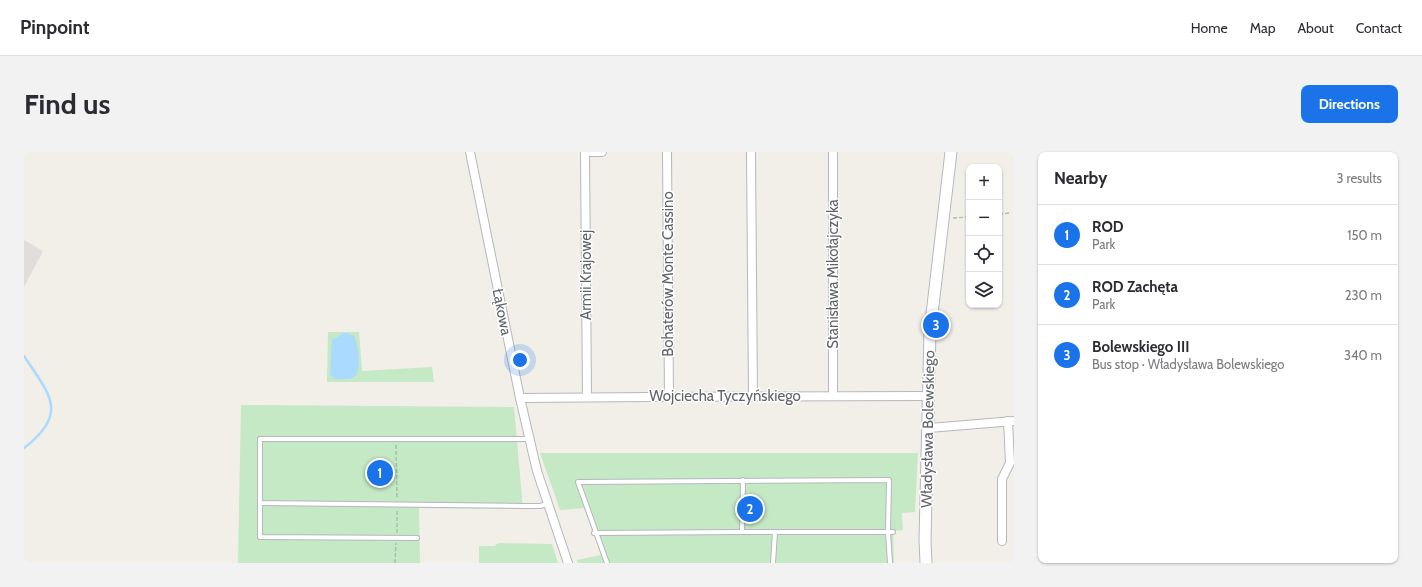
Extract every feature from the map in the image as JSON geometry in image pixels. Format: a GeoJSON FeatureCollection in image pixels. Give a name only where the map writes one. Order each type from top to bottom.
{"type":"FeatureCollection","features":[{"type":"Feature","properties":{"kind":"street","name":"Łąkowa"},"geometry":{"type":"LineString","coordinates":[[470,152],[529,439],[547,504],[568,563]]}},
{"type":"Feature","properties":{"kind":"street"},"geometry":{"type":"LineString","coordinates":[[585,152],[602,152]]}},
{"type":"Feature","properties":{"kind":"street","name":"Armii Krajowej"},"geometry":{"type":"LineString","coordinates":[[585,152],[587,397]]}},
{"type":"Feature","properties":{"kind":"street","name":"Bohaterów Monte Cassino"},"geometry":{"type":"LineString","coordinates":[[667,152],[669,396]]}},
{"type":"Feature","properties":{"kind":"street"},"geometry":{"type":"LineString","coordinates":[[752,152],[753,396]]}},
{"type":"Feature","properties":{"kind":"street","name":"Stanisława Mikołajczyka"},"geometry":{"type":"LineString","coordinates":[[833,152],[833,396]]}},
{"type":"Feature","properties":{"kind":"street","name":"Władysława Bolewskiego"},"geometry":{"type":"LineString","coordinates":[[926,563],[931,324],[951,152]]}},
{"type":"Feature","properties":{"kind":"street","name":"Wojciecha Tyczyńskiego"},"geometry":{"type":"LineString","coordinates":[[520,398],[669,396],[930,396]]}},
{"type":"Feature","properties":{"kind":"street"},"geometry":{"type":"LineString","coordinates":[[929,428],[1011,421],[1010,463],[1002,479],[1002,541]]}},
{"type":"Feature","properties":{"kind":"lane"},"geometry":{"type":"LineString","coordinates":[[417,538],[260,537],[260,439],[529,439]]}},
{"type":"Feature","properties":{"kind":"lane"},"geometry":{"type":"LineString","coordinates":[[742,480],[742,532]]}},
{"type":"Feature","properties":{"kind":"lane"},"geometry":{"type":"LineString","coordinates":[[607,563],[578,482],[889,480],[891,532],[890,563]]}},
{"type":"Feature","properties":{"kind":"lane"},"geometry":{"type":"LineString","coordinates":[[260,503],[522,506],[540,506],[547,504]]}},
{"type":"Feature","properties":{"kind":"lane"},"geometry":{"type":"LineString","coordinates":[[774,532],[774,563]]}},
{"type":"Feature","properties":{"kind":"lane"},"geometry":{"type":"LineString","coordinates":[[595,533],[891,532]]}},
{"type":"Feature","properties":{"kind":"path"},"geometry":{"type":"LineString","coordinates":[[1002,214],[1010,213]]}},
{"type":"Feature","properties":{"kind":"path"},"geometry":{"type":"LineString","coordinates":[[944,219],[966,216]]}},
{"type":"Feature","properties":{"kind":"shaded area"},"geometry":{"type":"Polygon","coordinates":[[[24,240],[43,251],[24,287],[24,240]]]}},
{"type":"Feature","properties":{"kind":"green space"},"geometry":{"type":"Polygon","coordinates":[[[328,332],[359,332],[362,371],[432,367],[434,382],[327,382],[328,332]]]}},
{"type":"Feature","properties":{"kind":"green space"},"geometry":{"type":"Polygon","coordinates":[[[241,405],[514,407],[523,509],[419,508],[420,563],[238,563],[241,405]]]}},
{"type":"Feature","properties":{"kind":"green space"},"geometry":{"type":"Polygon","coordinates":[[[540,453],[918,453],[915,512],[902,513],[903,530],[893,531],[894,563],[578,563],[577,560],[601,555],[584,508],[560,510],[540,453]]]}},
{"type":"Feature","properties":{"kind":"green space"},"geometry":{"type":"Polygon","coordinates":[[[499,543],[552,544],[558,563],[479,563],[479,546],[494,546],[499,543]]]}},
{"type":"Feature","properties":{"kind":"water"},"geometry":{"type":"Polygon","coordinates":[[[342,333],[347,333],[354,336],[359,357],[358,369],[357,374],[352,378],[334,379],[330,374],[332,339],[337,338],[342,333]]]}},
{"type":"Feature","properties":{"kind":"waterway"},"geometry":{"type":"LineString","coordinates":[[24,356],[41,381],[51,403],[51,414],[47,424],[38,436],[24,448]]}},
{"type":"Feature","properties":{"kind":"place","name":"Bolewskiego III"},"geometry":{"type":"Point","coordinates":[936,325]}},
{"type":"Feature","properties":{"kind":"place","name":"ROD"},"geometry":{"type":"Point","coordinates":[380,473]}},
{"type":"Feature","properties":{"kind":"place","name":"ROD Zachęta"},"geometry":{"type":"Point","coordinates":[750,509]}}]}
